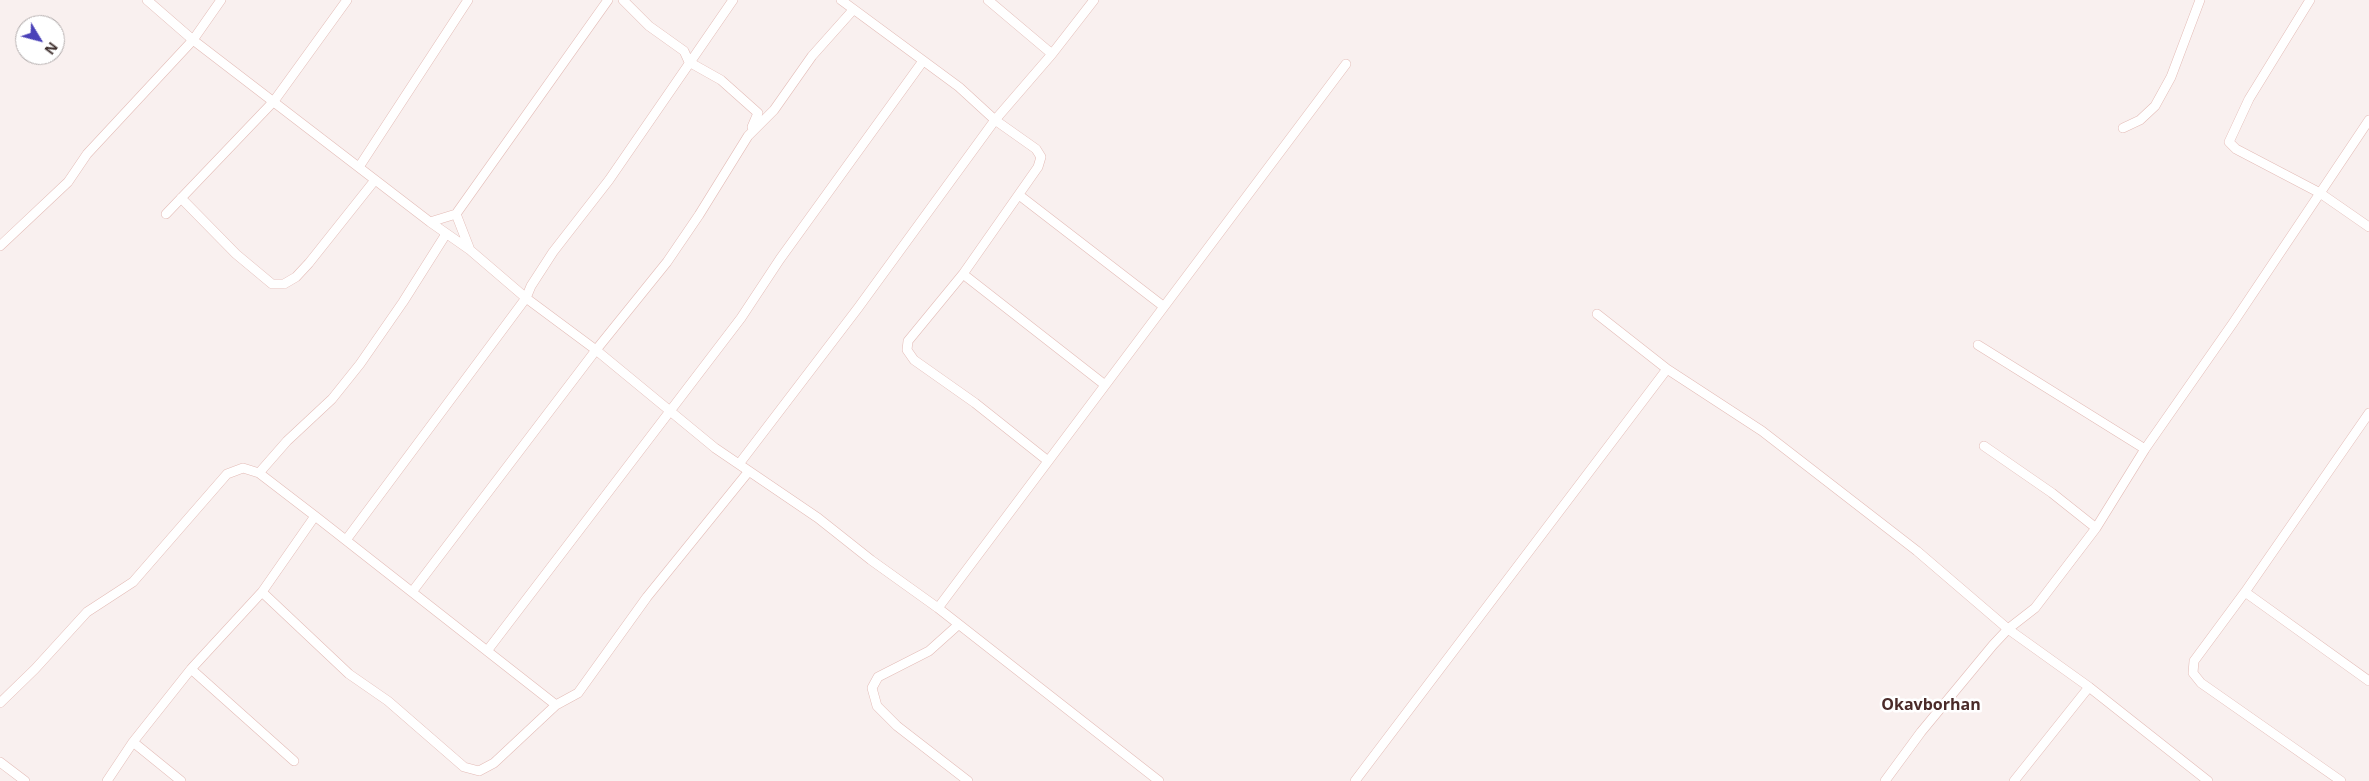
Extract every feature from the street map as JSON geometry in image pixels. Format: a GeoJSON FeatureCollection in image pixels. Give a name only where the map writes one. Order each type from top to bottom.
{"type":"FeatureCollection","features":[{"type":"Feature","properties":{"kind":"street"},"geometry":{"type":"LineString","coordinates":[[147,0],[193,40],[430,222],[470,250],[526,298],[672,410],[715,448],[818,518],[871,560],[938,608],[1159,781]]}},
{"type":"Feature","properties":{"kind":"street"},"geometry":{"type":"LineString","coordinates":[[0,246],[68,182],[87,154],[193,40],[221,0]]}},
{"type":"Feature","properties":{"kind":"street"},"geometry":{"type":"LineString","coordinates":[[166,214],[274,101],[346,0]]}},
{"type":"Feature","properties":{"kind":"street"},"geometry":{"type":"LineString","coordinates":[[359,167],[468,0]]}},
{"type":"Feature","properties":{"kind":"street"},"geometry":{"type":"LineString","coordinates":[[430,222],[456,214],[608,0]]}},
{"type":"Feature","properties":{"kind":"street"},"geometry":{"type":"LineString","coordinates":[[623,0],[649,26],[684,51],[689,62],[721,80],[758,113],[756,122],[718,182],[674,244]]}},
{"type":"Feature","properties":{"kind":"street"},"geometry":{"type":"LineString","coordinates":[[346,540],[526,298],[531,286],[553,252],[609,180],[733,0]]}},
{"type":"Feature","properties":{"kind":"street"},"geometry":{"type":"LineString","coordinates":[[841,0],[959,87],[996,120],[1036,149],[1040,157],[1038,167],[1019,195],[963,274],[908,342],[907,350],[914,360],[975,403],[1048,461]]}},
{"type":"Feature","properties":{"kind":"street"},"geometry":{"type":"LineString","coordinates":[[988,0],[1052,54]]}},
{"type":"Feature","properties":{"kind":"street"},"geometry":{"type":"LineString","coordinates":[[739,464],[858,308],[996,120],[1052,54],[1094,0]]}},
{"type":"Feature","properties":{"kind":"street"},"geometry":{"type":"LineString","coordinates":[[2123,128],[2140,120],[2155,106],[2172,77],[2200,0]]}},
{"type":"Feature","properties":{"kind":"street"},"geometry":{"type":"LineString","coordinates":[[2310,0],[2249,99],[2230,142],[2236,149],[2320,193],[2369,227]]}},
{"type":"Feature","properties":{"kind":"street"},"geometry":{"type":"LineString","coordinates":[[412,592],[596,350],[667,262],[699,215],[748,136],[774,110],[812,56],[853,10]]}},
{"type":"Feature","properties":{"kind":"street"},"geometry":{"type":"LineString","coordinates":[[487,651],[741,318],[786,250],[923,61]]}},
{"type":"Feature","properties":{"kind":"street"},"geometry":{"type":"LineString","coordinates":[[938,608],[1346,64]]}},
{"type":"Feature","properties":{"kind":"street"},"geometry":{"type":"LineString","coordinates":[[1885,781],[1921,732],[2008,629],[2034,608],[2096,528],[2146,449],[2233,324],[2369,120]]}},
{"type":"Feature","properties":{"kind":"street"},"geometry":{"type":"LineString","coordinates":[[182,198],[236,254],[272,284],[284,284],[296,277],[309,263],[376,180]]}},
{"type":"Feature","properties":{"kind":"street"},"geometry":{"type":"LineString","coordinates":[[1019,195],[1163,306]]}},
{"type":"Feature","properties":{"kind":"street"},"geometry":{"type":"LineString","coordinates":[[456,214],[470,250]]}},
{"type":"Feature","properties":{"kind":"street"},"geometry":{"type":"LineString","coordinates":[[259,473],[287,441],[332,399],[360,364],[403,302],[446,234]]}},
{"type":"Feature","properties":{"kind":"street"},"geometry":{"type":"LineString","coordinates":[[963,274],[1105,384]]}},
{"type":"Feature","properties":{"kind":"street"},"geometry":{"type":"LineString","coordinates":[[1596,314],[1667,369],[1762,431],[1917,551],[2008,629],[2089,687],[2208,781]]}},
{"type":"Feature","properties":{"kind":"street"},"geometry":{"type":"LineString","coordinates":[[1978,345],[2146,449]]}},
{"type":"Feature","properties":{"kind":"street"},"geometry":{"type":"LineString","coordinates":[[1355,781],[1667,369]]}},
{"type":"Feature","properties":{"kind":"street"},"geometry":{"type":"LineString","coordinates":[[2341,781],[2201,682],[2193,673],[2194,661],[2369,413]]}},
{"type":"Feature","properties":{"kind":"street"},"geometry":{"type":"LineString","coordinates":[[1984,446],[2052,493],[2096,528]]}},
{"type":"Feature","properties":{"kind":"street"},"geometry":{"type":"LineString","coordinates":[[0,703],[36,669],[87,612],[134,582],[227,474],[243,468],[259,473],[556,705]]}},
{"type":"Feature","properties":{"kind":"street"},"geometry":{"type":"LineString","coordinates":[[262,592],[349,674],[388,701],[464,767],[479,771],[494,763],[556,705],[578,693],[647,597],[749,471]]}},
{"type":"Feature","properties":{"kind":"street"},"geometry":{"type":"LineString","coordinates":[[107,781],[133,742],[191,669],[262,592],[315,516]]}},
{"type":"Feature","properties":{"kind":"street"},"geometry":{"type":"LineString","coordinates":[[2244,592],[2369,681]]}},
{"type":"Feature","properties":{"kind":"street"},"geometry":{"type":"LineString","coordinates":[[958,625],[929,651],[878,677],[872,688],[877,706],[897,726],[968,781]]}},
{"type":"Feature","properties":{"kind":"street"},"geometry":{"type":"LineString","coordinates":[[191,669],[294,761]]}},
{"type":"Feature","properties":{"kind":"street"},"geometry":{"type":"LineString","coordinates":[[2014,781],[2089,687]]}},
{"type":"Feature","properties":{"kind":"street"},"geometry":{"type":"LineString","coordinates":[[133,742],[181,781]]}},
{"type":"Feature","properties":{"kind":"street"},"geometry":{"type":"LineString","coordinates":[[0,762],[25,781]]}},
{"type":"Feature","properties":{"kind":"district","name":"Okavborhan"},"geometry":{"type":"Point","coordinates":[1931,705]}}]}
